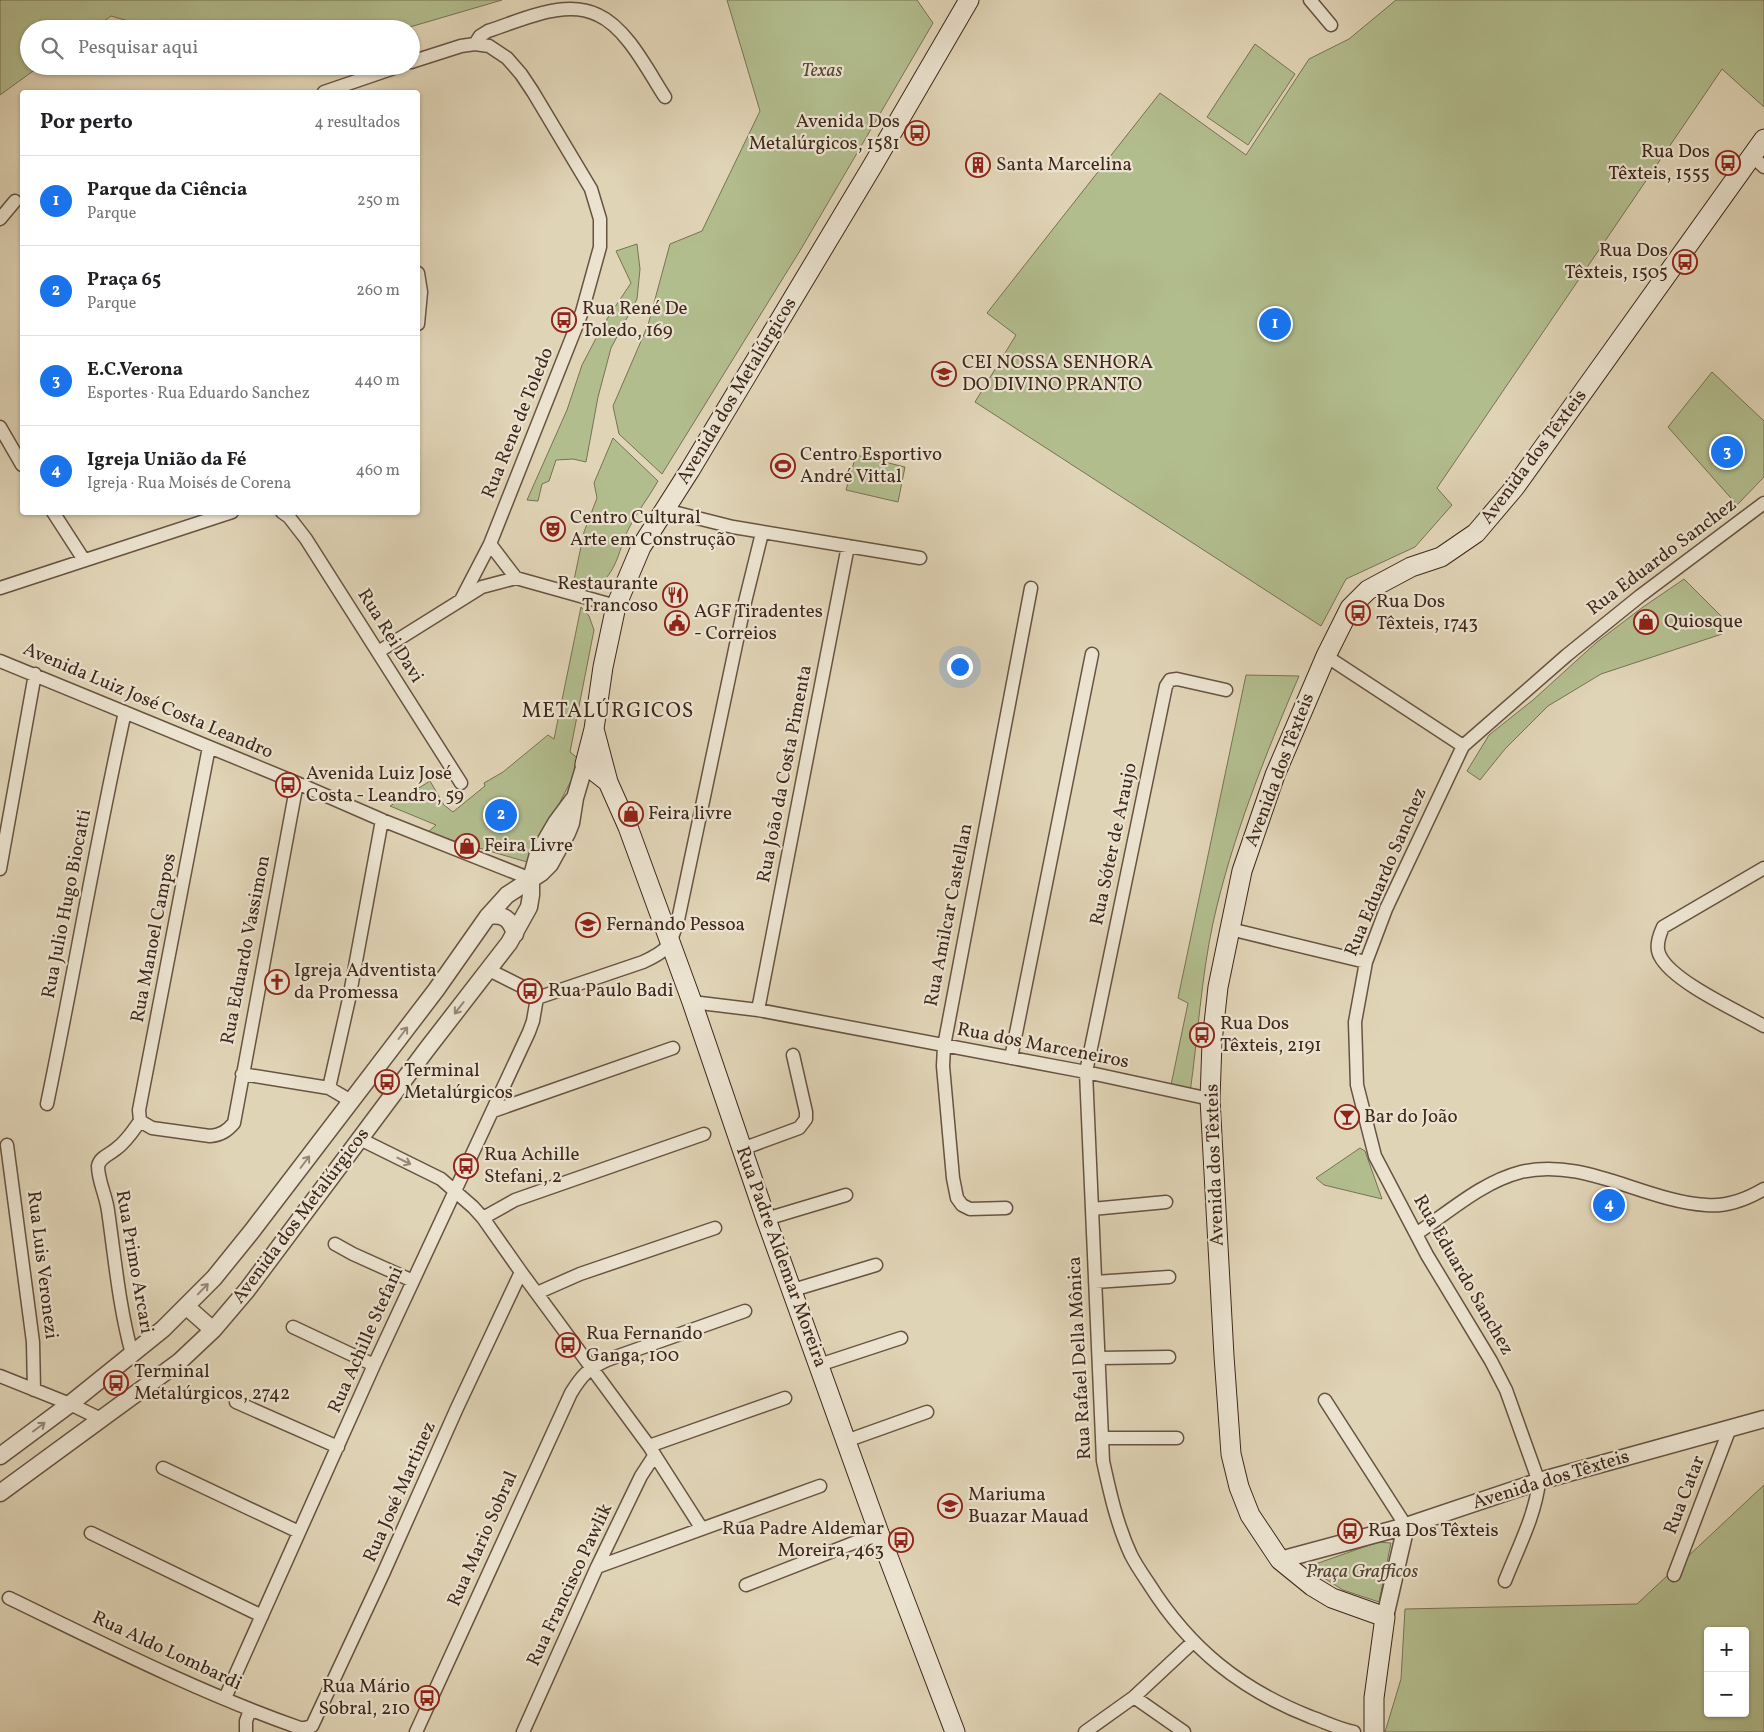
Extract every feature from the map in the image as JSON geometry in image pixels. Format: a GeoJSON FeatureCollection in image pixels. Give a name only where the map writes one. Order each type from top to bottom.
{"type":"FeatureCollection","features":[{"type":"Feature","properties":{"kind":"main road","name":"Avenida dos Metalúrgicos"},"geometry":{"type":"LineString","coordinates":[[585,764],[594,729],[603,667],[616,606],[641,547],[857,191],[969,0]]}},
{"type":"Feature","properties":{"kind":"main road","name":"Avenida dos Têxteis"},"geometry":{"type":"LineString","coordinates":[[1385,1618],[1332,1598],[1312,1586],[1280,1560],[1250,1515],[1239,1487],[1231,1454],[1210,1099],[1212,1042],[1218,987],[1242,871],[1275,775],[1326,656],[1350,608],[1368,590],[1411,567],[1441,557],[1476,533],[1515,487],[1758,161],[1764,139]]}},
{"type":"Feature","properties":{"kind":"main road","name":"Rua Padre Aldemar Moreira"},"geometry":{"type":"LineString","coordinates":[[594,729],[608,782],[628,827],[692,1002],[766,1219],[879,1533],[955,1732]]}},
{"type":"Feature","properties":{"kind":"main road","name":"Rua Padre Aldemar Moreira"},"geometry":{"type":"LineString","coordinates":[[585,764],[608,782]]}},
{"type":"Feature","properties":{"kind":"main road"},"geometry":{"type":"LineString","coordinates":[[1374,1732],[1374,1698],[1385,1618]]}},
{"type":"Feature","properties":{"kind":"street"},"geometry":{"type":"LineString","coordinates":[[1310,0],[1331,25]]}},
{"type":"Feature","properties":{"kind":"street"},"geometry":{"type":"LineString","coordinates":[[420,59],[460,46],[475,44],[480,36],[488,31],[555,10],[576,9],[598,14],[615,26],[627,40],[665,97]]}},
{"type":"Feature","properties":{"kind":"street","name":"Rua Rene de Toledo"},"geometry":{"type":"LineString","coordinates":[[462,598],[490,544],[582,312],[600,247],[600,219],[591,189],[521,74],[507,58],[489,46],[475,44]]}},
{"type":"Feature","properties":{"kind":"street"},"geometry":{"type":"LineString","coordinates":[[330,90],[374,75]]}},
{"type":"Feature","properties":{"kind":"street"},"geometry":{"type":"LineString","coordinates":[[0,205],[19,199]]}},
{"type":"Feature","properties":{"kind":"street"},"geometry":{"type":"LineString","coordinates":[[0,219],[19,199]]}},
{"type":"Feature","properties":{"kind":"street"},"geometry":{"type":"LineString","coordinates":[[420,286],[420,303]]}},
{"type":"Feature","properties":{"kind":"street"},"geometry":{"type":"LineString","coordinates":[[0,427],[20,462]]}},
{"type":"Feature","properties":{"kind":"street","name":"Rua Eduardo Sanchez"},"geometry":{"type":"LineString","coordinates":[[1539,1482],[1506,1390],[1416,1234],[1376,1156],[1357,1086],[1355,1022],[1366,962],[1386,909],[1462,746],[1567,655],[1640,596],[1764,503]]}},
{"type":"Feature","properties":{"kind":"street"},"geometry":{"type":"LineString","coordinates":[[665,510],[733,527],[920,558]]}},
{"type":"Feature","properties":{"kind":"street"},"geometry":{"type":"LineString","coordinates":[[55,515],[84,560]]}},
{"type":"Feature","properties":{"kind":"street"},"geometry":{"type":"LineString","coordinates":[[0,588],[223,515]]}},
{"type":"Feature","properties":{"kind":"street","name":"Rua Rei Davi"},"geometry":{"type":"LineString","coordinates":[[286,515],[306,539],[460,782]]}},
{"type":"Feature","properties":{"kind":"street"},"geometry":{"type":"LineString","coordinates":[[489,970],[521,986],[537,998],[642,962],[655,956],[670,944],[678,920],[745,602],[762,532]]}},
{"type":"Feature","properties":{"kind":"street"},"geometry":{"type":"LineString","coordinates":[[490,544],[516,578]]}},
{"type":"Feature","properties":{"kind":"street","name":"Rua João da Costa Pimenta"},"geometry":{"type":"LineString","coordinates":[[758,1010],[848,546]]}},
{"type":"Feature","properties":{"kind":"street"},"geometry":{"type":"LineString","coordinates":[[378,652],[462,598],[482,588],[516,578],[616,606]]}},
{"type":"Feature","properties":{"kind":"street","name":"Rua Amilcar Castellan"},"geometry":{"type":"LineString","coordinates":[[1006,1208],[970,1209],[962,1205],[957,1198],[953,1178],[943,1066],[948,1015],[1031,588]]}},
{"type":"Feature","properties":{"kind":"street"},"geometry":{"type":"LineString","coordinates":[[1011,1058],[1092,654]]}},
{"type":"Feature","properties":{"kind":"street"},"geometry":{"type":"LineString","coordinates":[[1326,656],[1462,746]]}},
{"type":"Feature","properties":{"kind":"street","name":"Avenida Luiz José Costa Leandro"},"geometry":{"type":"LineString","coordinates":[[0,661],[36,674],[382,820],[531,879]]}},
{"type":"Feature","properties":{"kind":"street"},"geometry":{"type":"LineString","coordinates":[[0,869],[36,674]]}},
{"type":"Feature","properties":{"kind":"street","name":"Rua Sóter de Araujo"},"geometry":{"type":"LineString","coordinates":[[1086,1072],[1166,686],[1170,680],[1178,678],[1226,690]]}},
{"type":"Feature","properties":{"kind":"street","name":"Rua Julio Hugo Biocatti"},"geometry":{"type":"LineString","coordinates":[[48,1104],[80,944],[100,824],[125,712]]}},
{"type":"Feature","properties":{"kind":"street","name":"Rua Manoel Campos"},"geometry":{"type":"LineString","coordinates":[[140,1121],[139,1110],[210,747]]}},
{"type":"Feature","properties":{"kind":"street","name":"Avenida dos Metalúrgicos"},"geometry":{"type":"LineString","coordinates":[[0,1493],[179,1362],[213,1330],[246,1290],[515,934],[528,907],[531,895],[531,879],[538,854],[556,823],[574,798],[585,764]]}},
{"type":"Feature","properties":{"kind":"street","name":"Rua Eduardo Vassimon"},"geometry":{"type":"LineString","coordinates":[[140,1121],[152,1128],[210,1136],[219,1135],[234,1123],[296,783]]}},
{"type":"Feature","properties":{"kind":"street"},"geometry":{"type":"LineString","coordinates":[[330,1088],[349,999],[382,820]]}},
{"type":"Feature","properties":{"kind":"street"},"geometry":{"type":"LineString","coordinates":[[1764,868],[1664,927],[1658,938],[1659,955],[1669,970],[1693,987],[1764,1026]]}},
{"type":"Feature","properties":{"kind":"street","name":"Avenida dos Metalúrgicos"},"geometry":{"type":"LineString","coordinates":[[0,1456],[70,1404],[132,1354],[187,1307],[214,1278],[436,990],[488,916],[507,895],[531,879]]}},
{"type":"Feature","properties":{"kind":"street"},"geometry":{"type":"LineString","coordinates":[[488,916],[506,918],[515,934]]}},
{"type":"Feature","properties":{"kind":"street"},"geometry":{"type":"LineString","coordinates":[[1230,929],[1366,962]]}},
{"type":"Feature","properties":{"kind":"street","name":"Rua Achille Stefani"},"geometry":{"type":"LineString","coordinates":[[226,1698],[374,1366],[534,1021],[537,998]]}},
{"type":"Feature","properties":{"kind":"street","name":"Rua dos Marceneiros"},"geometry":{"type":"LineString","coordinates":[[692,1002],[758,1010],[1086,1072],[1210,1099]]}},
{"type":"Feature","properties":{"kind":"street"},"geometry":{"type":"LineString","coordinates":[[493,1111],[673,1048]]}},
{"type":"Feature","properties":{"kind":"street"},"geometry":{"type":"LineString","coordinates":[[742,1149],[799,1128],[806,1119],[794,1055]]}},
{"type":"Feature","properties":{"kind":"street","name":"Rua Rafael Della Mônica"},"geometry":{"type":"LineString","coordinates":[[1086,1072],[1103,1460],[1114,1512],[1131,1557],[1162,1605],[1193,1642],[1218,1666],[1246,1685],[1293,1710],[1344,1730],[1354,1732]]}},
{"type":"Feature","properties":{"kind":"street"},"geometry":{"type":"LineString","coordinates":[[242,1074],[330,1088],[351,1101]]}},
{"type":"Feature","properties":{"kind":"street","name":"Rua Primo Arcari"},"geometry":{"type":"LineString","coordinates":[[132,1354],[118,1291],[108,1208],[99,1177],[99,1161],[122,1145],[140,1121]]}},
{"type":"Feature","properties":{"kind":"street"},"geometry":{"type":"LineString","coordinates":[[483,1218],[515,1200],[704,1134]]}},
{"type":"Feature","properties":{"kind":"street"},"geometry":{"type":"LineString","coordinates":[[360,1139],[441,1179],[483,1218],[651,1451],[702,1529]]}},
{"type":"Feature","properties":{"kind":"street","name":"Rua Luis Veronezi"},"geometry":{"type":"LineString","coordinates":[[8,1145],[33,1342],[34,1390]]}},
{"type":"Feature","properties":{"kind":"street"},"geometry":{"type":"LineString","coordinates":[[1416,1234],[1499,1179],[1541,1169],[1570,1171],[1661,1197],[1707,1206],[1735,1202],[1764,1189]]}},
{"type":"Feature","properties":{"kind":"street"},"geometry":{"type":"LineString","coordinates":[[766,1219],[846,1195]]}},
{"type":"Feature","properties":{"kind":"street"},"geometry":{"type":"LineString","coordinates":[[1092,1209],[1166,1202]]}},
{"type":"Feature","properties":{"kind":"street"},"geometry":{"type":"LineString","coordinates":[[536,1294],[580,1274],[715,1228]]}},
{"type":"Feature","properties":{"kind":"street"},"geometry":{"type":"LineString","coordinates":[[335,1244],[414,1281]]}},
{"type":"Feature","properties":{"kind":"street"},"geometry":{"type":"LineString","coordinates":[[793,1290],[876,1265]]}},
{"type":"Feature","properties":{"kind":"street","name":"Rua José Martinez"},"geometry":{"type":"LineString","coordinates":[[312,1726],[384,1574],[457,1408],[521,1272]]}},
{"type":"Feature","properties":{"kind":"street"},"geometry":{"type":"LineString","coordinates":[[1095,1282],[1169,1277]]}},
{"type":"Feature","properties":{"kind":"street"},"geometry":{"type":"LineString","coordinates":[[187,1307],[213,1330]]}},
{"type":"Feature","properties":{"kind":"street"},"geometry":{"type":"LineString","coordinates":[[592,1368],[745,1311]]}},
{"type":"Feature","properties":{"kind":"street"},"geometry":{"type":"LineString","coordinates":[[293,1327],[374,1366]]}},
{"type":"Feature","properties":{"kind":"street"},"geometry":{"type":"LineString","coordinates":[[819,1365],[901,1338]]}},
{"type":"Feature","properties":{"kind":"street"},"geometry":{"type":"LineString","coordinates":[[1099,1358],[1169,1357]]}},
{"type":"Feature","properties":{"kind":"street","name":"Rua Mario Sobral"},"geometry":{"type":"LineString","coordinates":[[417,1731],[571,1393],[581,1377],[592,1368]]}},
{"type":"Feature","properties":{"kind":"street"},"geometry":{"type":"LineString","coordinates":[[0,1376],[70,1404],[101,1419]]}},
{"type":"Feature","properties":{"kind":"street"},"geometry":{"type":"LineString","coordinates":[[651,1451],[785,1398]]}},
{"type":"Feature","properties":{"kind":"street"},"geometry":{"type":"LineString","coordinates":[[1325,1400],[1406,1526],[1385,1618]]}},
{"type":"Feature","properties":{"kind":"street"},"geometry":{"type":"LineString","coordinates":[[236,1402],[338,1448]]}},
{"type":"Feature","properties":{"kind":"street"},"geometry":{"type":"LineString","coordinates":[[846,1441],[927,1412]]}},
{"type":"Feature","properties":{"kind":"street","name":"Avenida dos Têxteis"},"geometry":{"type":"LineString","coordinates":[[1280,1560],[1406,1526],[1539,1482],[1764,1419]]}},
{"type":"Feature","properties":{"kind":"street","name":"Rua Catar"},"geometry":{"type":"LineString","coordinates":[[1674,1575],[1730,1428]]}},
{"type":"Feature","properties":{"kind":"street"},"geometry":{"type":"LineString","coordinates":[[1102,1438],[1177,1438]]}},
{"type":"Feature","properties":{"kind":"street","name":"Rua Francisco Pawlik"},"geometry":{"type":"LineString","coordinates":[[523,1732],[651,1451]]}},
{"type":"Feature","properties":{"kind":"street"},"geometry":{"type":"LineString","coordinates":[[163,1468],[299,1532]]}},
{"type":"Feature","properties":{"kind":"street"},"geometry":{"type":"LineString","coordinates":[[1505,1580],[1532,1512],[1539,1482]]}},
{"type":"Feature","properties":{"kind":"street"},"geometry":{"type":"LineString","coordinates":[[597,1567],[820,1486]]}},
{"type":"Feature","properties":{"kind":"street"},"geometry":{"type":"LineString","coordinates":[[91,1533],[262,1616]]}},
{"type":"Feature","properties":{"kind":"street"},"geometry":{"type":"LineString","coordinates":[[746,1585],[879,1533]]}},
{"type":"Feature","properties":{"kind":"street","name":"Rua Aldo Lombardi"},"geometry":{"type":"LineString","coordinates":[[9,1598],[143,1663],[250,1710],[300,1728],[312,1726]]}},
{"type":"Feature","properties":{"kind":"street"},"geometry":{"type":"LineString","coordinates":[[1085,1732],[1134,1697],[1193,1642]]}},
{"type":"Feature","properties":{"kind":"street"},"geometry":{"type":"LineString","coordinates":[[1134,1697],[1184,1732]]}},
{"type":"Feature","properties":{"kind":"street"},"geometry":{"type":"LineString","coordinates":[[246,1732],[246,1720],[250,1710]]}},
{"type":"Feature","properties":{"kind":"green space"},"geometry":{"type":"Polygon","coordinates":[[[0,0],[502,0],[420,24],[420,20],[125,20],[111,16],[105,20],[20,20],[20,75],[28,75],[0,95],[0,0]]]}},
{"type":"Feature","properties":{"kind":"green space","name":"Texas"},"geometry":{"type":"Polygon","coordinates":[[[727,0],[917,0],[933,23],[801,249],[662,474],[619,434],[613,406],[648,325],[670,244],[702,231],[760,111],[727,0]]]}},
{"type":"Feature","properties":{"kind":"green space"},"geometry":{"type":"Polygon","coordinates":[[[1396,0],[1764,0],[1764,107],[1722,69],[1437,488],[1452,505],[1415,547],[1346,579],[1321,626],[975,402],[1016,335],[987,313],[1160,93],[1246,155],[1309,59],[1349,39],[1396,0]]]}},
{"type":"Feature","properties":{"kind":"green space"},"geometry":{"type":"Polygon","coordinates":[[[1255,44],[1295,74],[1248,145],[1207,117],[1255,44]]]}},
{"type":"Feature","properties":{"kind":"green space"},"geometry":{"type":"Polygon","coordinates":[[[637,244],[640,269],[637,299],[611,348],[598,397],[586,462],[573,459],[556,460],[549,481],[542,484],[538,501],[527,500],[567,410],[582,365],[603,325],[631,283],[616,251],[637,244]]]}},
{"type":"Feature","properties":{"kind":"green space"},"geometry":{"type":"Polygon","coordinates":[[[1712,372],[1764,421],[1764,477],[1737,505],[1668,427],[1712,372]]]}},
{"type":"Feature","properties":{"kind":"green space"},"geometry":{"type":"Polygon","coordinates":[[[613,438],[658,481],[632,522],[611,572],[606,578],[600,584],[574,580],[584,532],[597,498],[594,483],[613,438]]]}},
{"type":"Feature","properties":{"kind":"green space"},"geometry":{"type":"Polygon","coordinates":[[[856,455],[905,467],[898,502],[846,490],[856,455]]]}},
{"type":"Feature","properties":{"kind":"green space"},"geometry":{"type":"Polygon","coordinates":[[[1684,579],[1722,617],[1722,634],[1601,674],[1548,706],[1505,749],[1480,780],[1467,771],[1489,735],[1533,700],[1597,642],[1684,579]]]}},
{"type":"Feature","properties":{"kind":"green space"},"geometry":{"type":"Polygon","coordinates":[[[581,607],[589,616],[594,630],[570,752],[580,760],[545,834],[527,862],[427,833],[436,825],[390,806],[430,781],[444,805],[453,812],[485,786],[484,783],[503,772],[548,735],[554,739],[581,607]]]}},
{"type":"Feature","properties":{"kind":"green space"},"geometry":{"type":"Polygon","coordinates":[[[1246,675],[1299,676],[1250,797],[1221,891],[1205,965],[1190,1093],[1171,1085],[1188,1003],[1178,998],[1246,675]]]}},
{"type":"Feature","properties":{"kind":"green space"},"geometry":{"type":"Polygon","coordinates":[[[1360,1148],[1365,1151],[1382,1199],[1324,1185],[1316,1178],[1360,1148]]]}},
{"type":"Feature","properties":{"kind":"green space"},"geometry":{"type":"Polygon","coordinates":[[[1764,1485],[1764,1732],[1385,1732],[1401,1679],[1405,1609],[1637,1604],[1764,1485]]]}},
{"type":"Feature","properties":{"kind":"green space","name":"Praça Grafficos"},"geometry":{"type":"Polygon","coordinates":[[[1378,1542],[1391,1543],[1379,1602],[1343,1590],[1307,1567],[1378,1542]]]}},
{"type":"Feature","properties":{"kind":"place","name":"Avenida Dos Metalúrgicos, 1581"},"geometry":{"type":"Point","coordinates":[917,133]}},
{"type":"Feature","properties":{"kind":"place","name":"Rua Dos Têxteis, 1555"},"geometry":{"type":"Point","coordinates":[1728,163]}},
{"type":"Feature","properties":{"kind":"place","name":"Santa Marcelina"},"geometry":{"type":"Point","coordinates":[978,165]}},
{"type":"Feature","properties":{"kind":"place","name":"Rua Dos Têxteis, 1505"},"geometry":{"type":"Point","coordinates":[1685,262]}},
{"type":"Feature","properties":{"kind":"place","name":"Rua René De Toledo, 169"},"geometry":{"type":"Point","coordinates":[564,320]}},
{"type":"Feature","properties":{"kind":"place","name":"Parque da Ciência"},"geometry":{"type":"Point","coordinates":[1275,324]}},
{"type":"Feature","properties":{"kind":"place","name":"CEI NOSSA SENHORA DO DIVINO PRANTO"},"geometry":{"type":"Point","coordinates":[944,374]}},
{"type":"Feature","properties":{"kind":"place","name":"E.C.Verona"},"geometry":{"type":"Point","coordinates":[1727,452]}},
{"type":"Feature","properties":{"kind":"place","name":"Centro Esportivo André Vittal"},"geometry":{"type":"Point","coordinates":[783,466]}},
{"type":"Feature","properties":{"kind":"place","name":"Centro Cultural Arte em Construção"},"geometry":{"type":"Point","coordinates":[553,529]}},
{"type":"Feature","properties":{"kind":"place","name":"Restaurante Trancoso"},"geometry":{"type":"Point","coordinates":[675,595]}},
{"type":"Feature","properties":{"kind":"place","name":"Rua Dos Têxteis, 1743"},"geometry":{"type":"Point","coordinates":[1358,613]}},
{"type":"Feature","properties":{"kind":"place","name":"Quiosque"},"geometry":{"type":"Point","coordinates":[1646,622]}},
{"type":"Feature","properties":{"kind":"place","name":"AGF Tiradentes - Correios"},"geometry":{"type":"Point","coordinates":[677,623]}},
{"type":"Feature","properties":{"kind":"place","name":"Avenida Luiz José Costa - Leandro, 59"},"geometry":{"type":"Point","coordinates":[288,785]}},
{"type":"Feature","properties":{"kind":"place","name":"Feira livre"},"geometry":{"type":"Point","coordinates":[631,814]}},
{"type":"Feature","properties":{"kind":"place","name":"Praça 65"},"geometry":{"type":"Point","coordinates":[501,815]}},
{"type":"Feature","properties":{"kind":"place","name":"Feira Livre"},"geometry":{"type":"Point","coordinates":[467,846]}},
{"type":"Feature","properties":{"kind":"place","name":"Fernando Pessoa"},"geometry":{"type":"Point","coordinates":[588,925]}},
{"type":"Feature","properties":{"kind":"place","name":"Igreja Adventista da Promessa"},"geometry":{"type":"Point","coordinates":[277,982]}},
{"type":"Feature","properties":{"kind":"place","name":"Rua Paulo Badi"},"geometry":{"type":"Point","coordinates":[530,991]}},
{"type":"Feature","properties":{"kind":"place","name":"Rua Dos Têxteis, 2191"},"geometry":{"type":"Point","coordinates":[1202,1035]}},
{"type":"Feature","properties":{"kind":"place","name":"Terminal Metalúrgicos"},"geometry":{"type":"Point","coordinates":[387,1082]}},
{"type":"Feature","properties":{"kind":"place","name":"Bar do João"},"geometry":{"type":"Point","coordinates":[1347,1117]}},
{"type":"Feature","properties":{"kind":"place","name":"Rua Achille Stefani, 2"},"geometry":{"type":"Point","coordinates":[466,1166]}},
{"type":"Feature","properties":{"kind":"place","name":"Igreja União da Fé"},"geometry":{"type":"Point","coordinates":[1609,1205]}},
{"type":"Feature","properties":{"kind":"place","name":"Rua Fernando Ganga, 100"},"geometry":{"type":"Point","coordinates":[568,1345]}},
{"type":"Feature","properties":{"kind":"place","name":"Terminal Metalúrgicos, 2742"},"geometry":{"type":"Point","coordinates":[116,1383]}},
{"type":"Feature","properties":{"kind":"place","name":"Mariuma Buazar Mauad"},"geometry":{"type":"Point","coordinates":[950,1506]}},
{"type":"Feature","properties":{"kind":"place","name":"Rua Dos Têxteis"},"geometry":{"type":"Point","coordinates":[1350,1531]}},
{"type":"Feature","properties":{"kind":"place","name":"Rua Padre Aldemar Moreira, 463"},"geometry":{"type":"Point","coordinates":[901,1540]}},
{"type":"Feature","properties":{"kind":"place","name":"Rua Mário Sobral, 210"},"geometry":{"type":"Point","coordinates":[427,1698]}},
{"type":"Feature","properties":{"kind":"district","name":"METALÚRGICOS"},"geometry":{"type":"Point","coordinates":[608,711]}}]}
